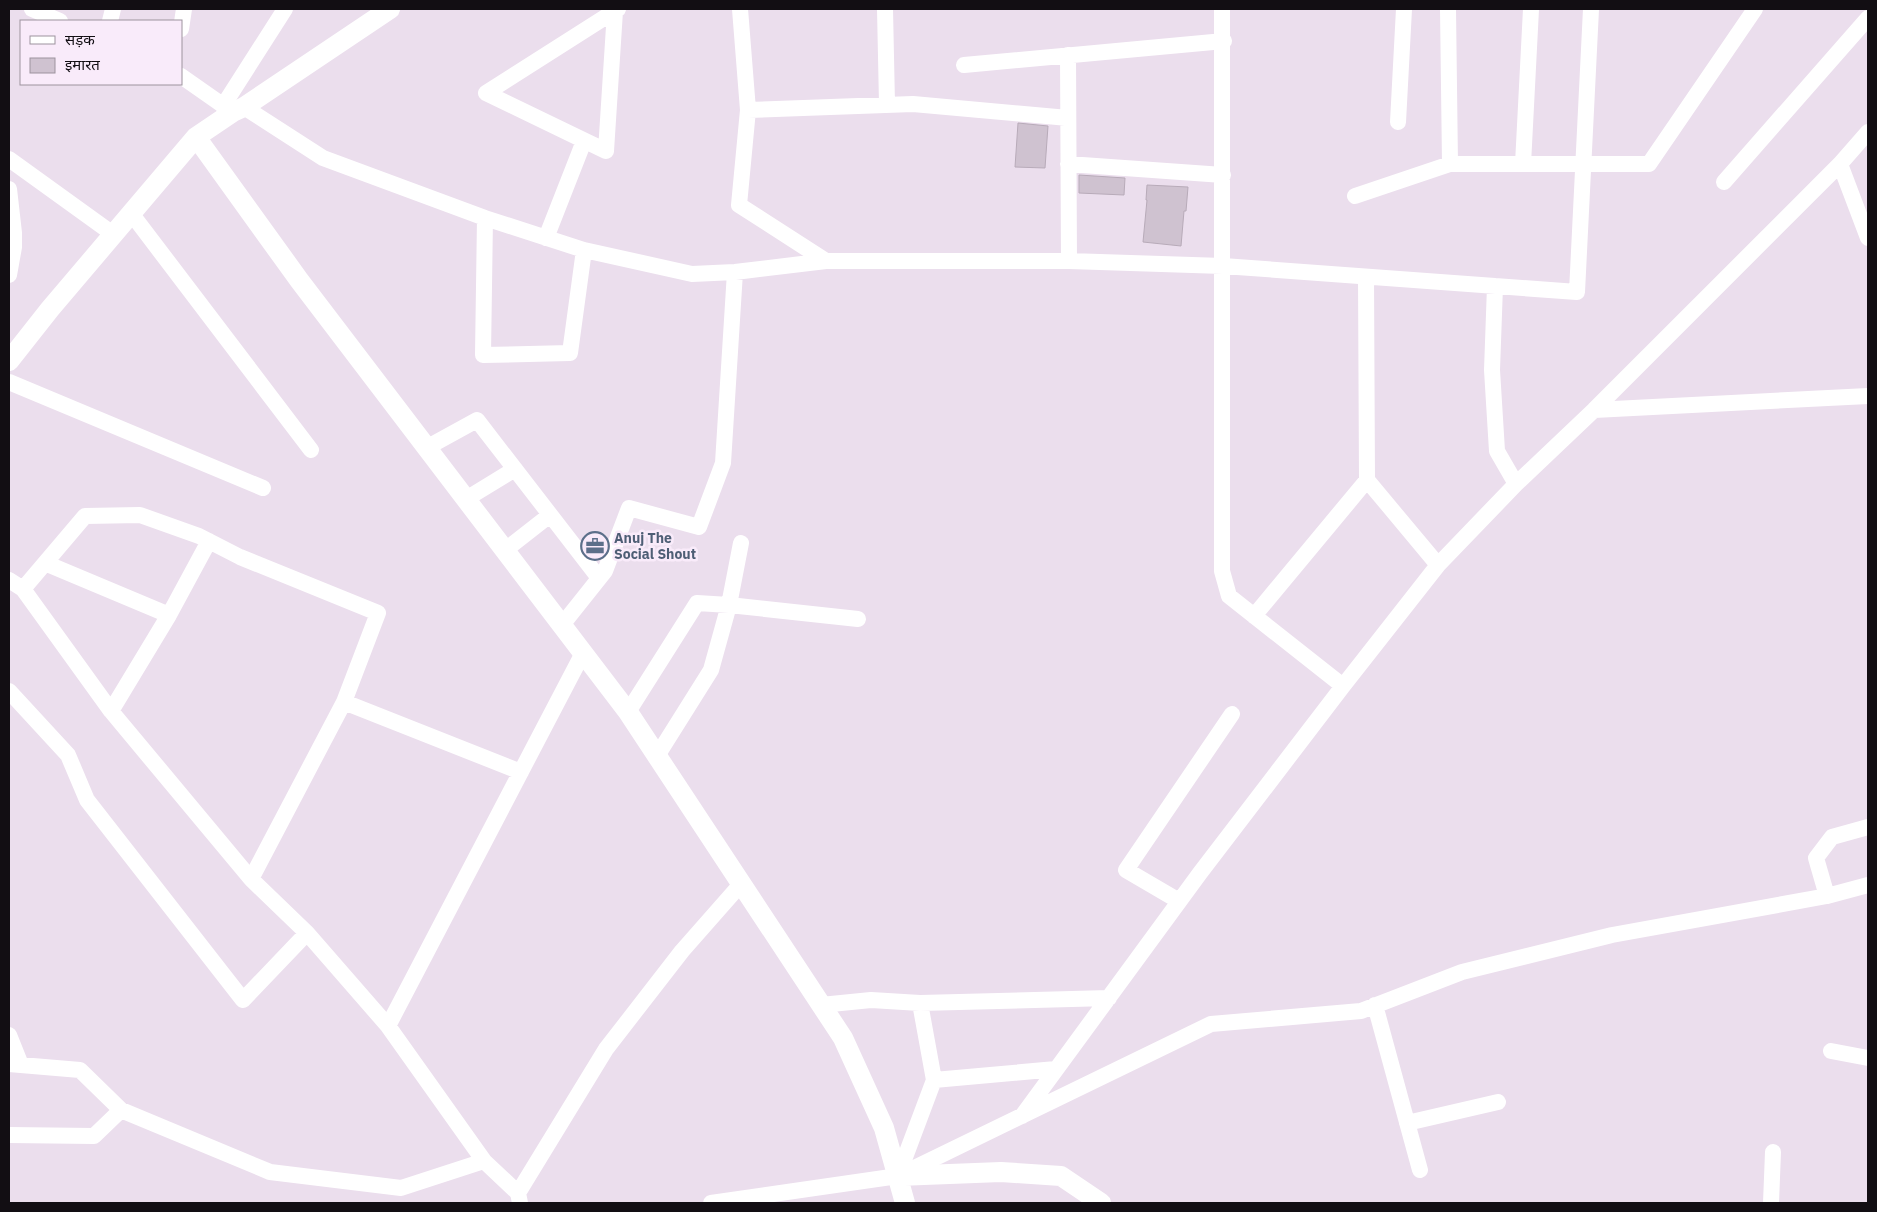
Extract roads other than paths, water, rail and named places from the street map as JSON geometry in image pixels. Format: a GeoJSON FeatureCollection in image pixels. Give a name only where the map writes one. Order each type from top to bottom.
{"type":"FeatureCollection","features":[{"type":"Feature","properties":{"kind":"street"},"geometry":{"type":"LineString","coordinates":[[182,22],[184,9]]}},
{"type":"Feature","properties":{"kind":"street"},"geometry":{"type":"LineString","coordinates":[[234,108],[285,9]]}},
{"type":"Feature","properties":{"kind":"street"},"geometry":{"type":"LineString","coordinates":[[9,361],[50,309],[196,137],[234,108],[390,9]]}},
{"type":"Feature","properties":{"kind":"street"},"geometry":{"type":"LineString","coordinates":[[740,9],[748,110],[740,205],[826,261]]}},
{"type":"Feature","properties":{"kind":"street"},"geometry":{"type":"LineString","coordinates":[[885,9],[887,104]]}},
{"type":"Feature","properties":{"kind":"street"},"geometry":{"type":"LineString","coordinates":[[1222,9],[1224,41],[1222,571],[1229,596],[1343,686]]}},
{"type":"Feature","properties":{"kind":"street"},"geometry":{"type":"LineString","coordinates":[[1398,122],[1404,9]]}},
{"type":"Feature","properties":{"kind":"street"},"geometry":{"type":"LineString","coordinates":[[1448,9],[1450,164]]}},
{"type":"Feature","properties":{"kind":"street"},"geometry":{"type":"LineString","coordinates":[[1524,164],[1530,9]]}},
{"type":"Feature","properties":{"kind":"street"},"geometry":{"type":"LineString","coordinates":[[182,77],[323,158],[486,218],[584,250],[692,274],[735,272],[826,261],[1069,261],[1223,266],[1576,292],[1591,9]]}},
{"type":"Feature","properties":{"kind":"street"},"geometry":{"type":"LineString","coordinates":[[1355,196],[1450,164],[1649,164],[1755,9]]}},
{"type":"Feature","properties":{"kind":"street"},"geometry":{"type":"LineString","coordinates":[[40,10],[58,20]]}},
{"type":"Feature","properties":{"kind":"street"},"geometry":{"type":"LineString","coordinates":[[616,10],[606,152],[486,93],[616,10]]}},
{"type":"Feature","properties":{"kind":"street"},"geometry":{"type":"LineString","coordinates":[[1724,182],[1868,18]]}},
{"type":"Feature","properties":{"kind":"street"},"geometry":{"type":"LineString","coordinates":[[964,64],[1224,41]]}},
{"type":"Feature","properties":{"kind":"street"},"geometry":{"type":"LineString","coordinates":[[1068,55],[1069,261]]}},
{"type":"Feature","properties":{"kind":"street"},"geometry":{"type":"LineString","coordinates":[[748,110],[913,104],[1068,118]]}},
{"type":"Feature","properties":{"kind":"street"},"geometry":{"type":"LineString","coordinates":[[1022,1116],[1179,901],[1343,686],[1438,566],[1516,484],[1594,410],[1840,164],[1868,132]]}},
{"type":"Feature","properties":{"kind":"street"},"geometry":{"type":"LineString","coordinates":[[196,137],[299,280],[628,712],[843,1038],[884,1128],[905,1203]]}},
{"type":"Feature","properties":{"kind":"street"},"geometry":{"type":"LineString","coordinates":[[546,238],[584,141]]}},
{"type":"Feature","properties":{"kind":"street"},"geometry":{"type":"LineString","coordinates":[[9,159],[113,234]]}},
{"type":"Feature","properties":{"kind":"street"},"geometry":{"type":"LineString","coordinates":[[1068,164],[1223,175]]}},
{"type":"Feature","properties":{"kind":"street"},"geometry":{"type":"LineString","coordinates":[[1840,164],[1868,238]]}},
{"type":"Feature","properties":{"kind":"street"},"geometry":{"type":"LineString","coordinates":[[9,189],[14,247],[9,275]]}},
{"type":"Feature","properties":{"kind":"street"},"geometry":{"type":"LineString","coordinates":[[131,212],[311,450]]}},
{"type":"Feature","properties":{"kind":"street"},"geometry":{"type":"LineString","coordinates":[[486,218],[483,354],[570,353],[584,250]]}},
{"type":"Feature","properties":{"kind":"street"},"geometry":{"type":"LineString","coordinates":[[562,625],[605,571],[629,508],[699,528],[723,463],[735,272]]}},
{"type":"Feature","properties":{"kind":"street"},"geometry":{"type":"LineString","coordinates":[[1366,277],[1368,480],[1438,566]]}},
{"type":"Feature","properties":{"kind":"street"},"geometry":{"type":"LineString","coordinates":[[1495,286],[1492,370],[1496,451],[1516,484]]}},
{"type":"Feature","properties":{"kind":"street"},"geometry":{"type":"LineString","coordinates":[[9,382],[263,488]]}},
{"type":"Feature","properties":{"kind":"street"},"geometry":{"type":"LineString","coordinates":[[1594,410],[1868,396]]}},
{"type":"Feature","properties":{"kind":"street"},"geometry":{"type":"LineString","coordinates":[[426,448],[477,420],[599,578]]}},
{"type":"Feature","properties":{"kind":"street"},"geometry":{"type":"LineString","coordinates":[[466,499],[515,469]]}},
{"type":"Feature","properties":{"kind":"street"},"geometry":{"type":"LineString","coordinates":[[1254,616],[1368,480]]}},
{"type":"Feature","properties":{"kind":"street"},"geometry":{"type":"LineString","coordinates":[[252,880],[344,702],[378,613],[240,557],[209,541],[140,515],[85,516],[45,563],[16,584],[111,712],[252,880],[307,933],[388,1026],[484,1161],[519,1198],[606,1049],[682,951],[741,884]]}},
{"type":"Feature","properties":{"kind":"street"},"geometry":{"type":"LineString","coordinates":[[504,550],[550,515]]}},
{"type":"Feature","properties":{"kind":"street"},"geometry":{"type":"LineString","coordinates":[[111,712],[169,615],[209,541]]}},
{"type":"Feature","properties":{"kind":"street"},"geometry":{"type":"LineString","coordinates":[[657,756],[711,670],[729,604],[741,543]]}},
{"type":"Feature","properties":{"kind":"street"},"geometry":{"type":"LineString","coordinates":[[45,563],[169,615]]}},
{"type":"Feature","properties":{"kind":"street"},"geometry":{"type":"LineString","coordinates":[[628,712],[697,603],[729,604],[858,619]]}},
{"type":"Feature","properties":{"kind":"street"},"geometry":{"type":"LineString","coordinates":[[388,1026],[583,653]]}},
{"type":"Feature","properties":{"kind":"street"},"geometry":{"type":"LineString","coordinates":[[9,691],[68,755],[88,800],[243,1000],[307,933]]}},
{"type":"Feature","properties":{"kind":"street"},"geometry":{"type":"LineString","coordinates":[[344,702],[521,772]]}},
{"type":"Feature","properties":{"kind":"street"},"geometry":{"type":"LineString","coordinates":[[1179,901],[1126,870],[1232,714]]}},
{"type":"Feature","properties":{"kind":"street"},"geometry":{"type":"LineString","coordinates":[[1827,896],[1816,858],[1832,837],[1868,827]]}},
{"type":"Feature","properties":{"kind":"street"},"geometry":{"type":"LineString","coordinates":[[898,1176],[1211,1024],[1361,1011],[1462,972],[1603,938],[1827,896],[1868,885]]}},
{"type":"Feature","properties":{"kind":"street"},"geometry":{"type":"LineString","coordinates":[[821,1005],[871,1000],[920,1003],[1108,998]]}},
{"type":"Feature","properties":{"kind":"street"},"geometry":{"type":"LineString","coordinates":[[898,1176],[934,1080],[920,1003]]}},
{"type":"Feature","properties":{"kind":"street"},"geometry":{"type":"LineString","coordinates":[[1375,1005],[1420,1170]]}},
{"type":"Feature","properties":{"kind":"street"},"geometry":{"type":"LineString","coordinates":[[9,1036],[15,1064],[80,1070],[121,1110],[270,1172],[401,1188],[484,1161]]}},
{"type":"Feature","properties":{"kind":"street"},"geometry":{"type":"LineString","coordinates":[[1830,1051],[1868,1058]]}},
{"type":"Feature","properties":{"kind":"street"},"geometry":{"type":"LineString","coordinates":[[934,1080],[1056,1070]]}},
{"type":"Feature","properties":{"kind":"street"},"geometry":{"type":"LineString","coordinates":[[1407,1123],[1498,1102]]}},
{"type":"Feature","properties":{"kind":"street"},"geometry":{"type":"LineString","coordinates":[[9,1135],[94,1136],[121,1110]]}},
{"type":"Feature","properties":{"kind":"street"},"geometry":{"type":"LineString","coordinates":[[1771,1203],[1774,1152]]}},
{"type":"Feature","properties":{"kind":"street"},"geometry":{"type":"LineString","coordinates":[[712,1203],[898,1176],[1001,1172],[1060,1176],[1101,1203]]}},
{"type":"Feature","properties":{"kind":"place","name":"Anuj The Social Shout"},"geometry":{"type":"Point","coordinates":[595,546]}}]}
